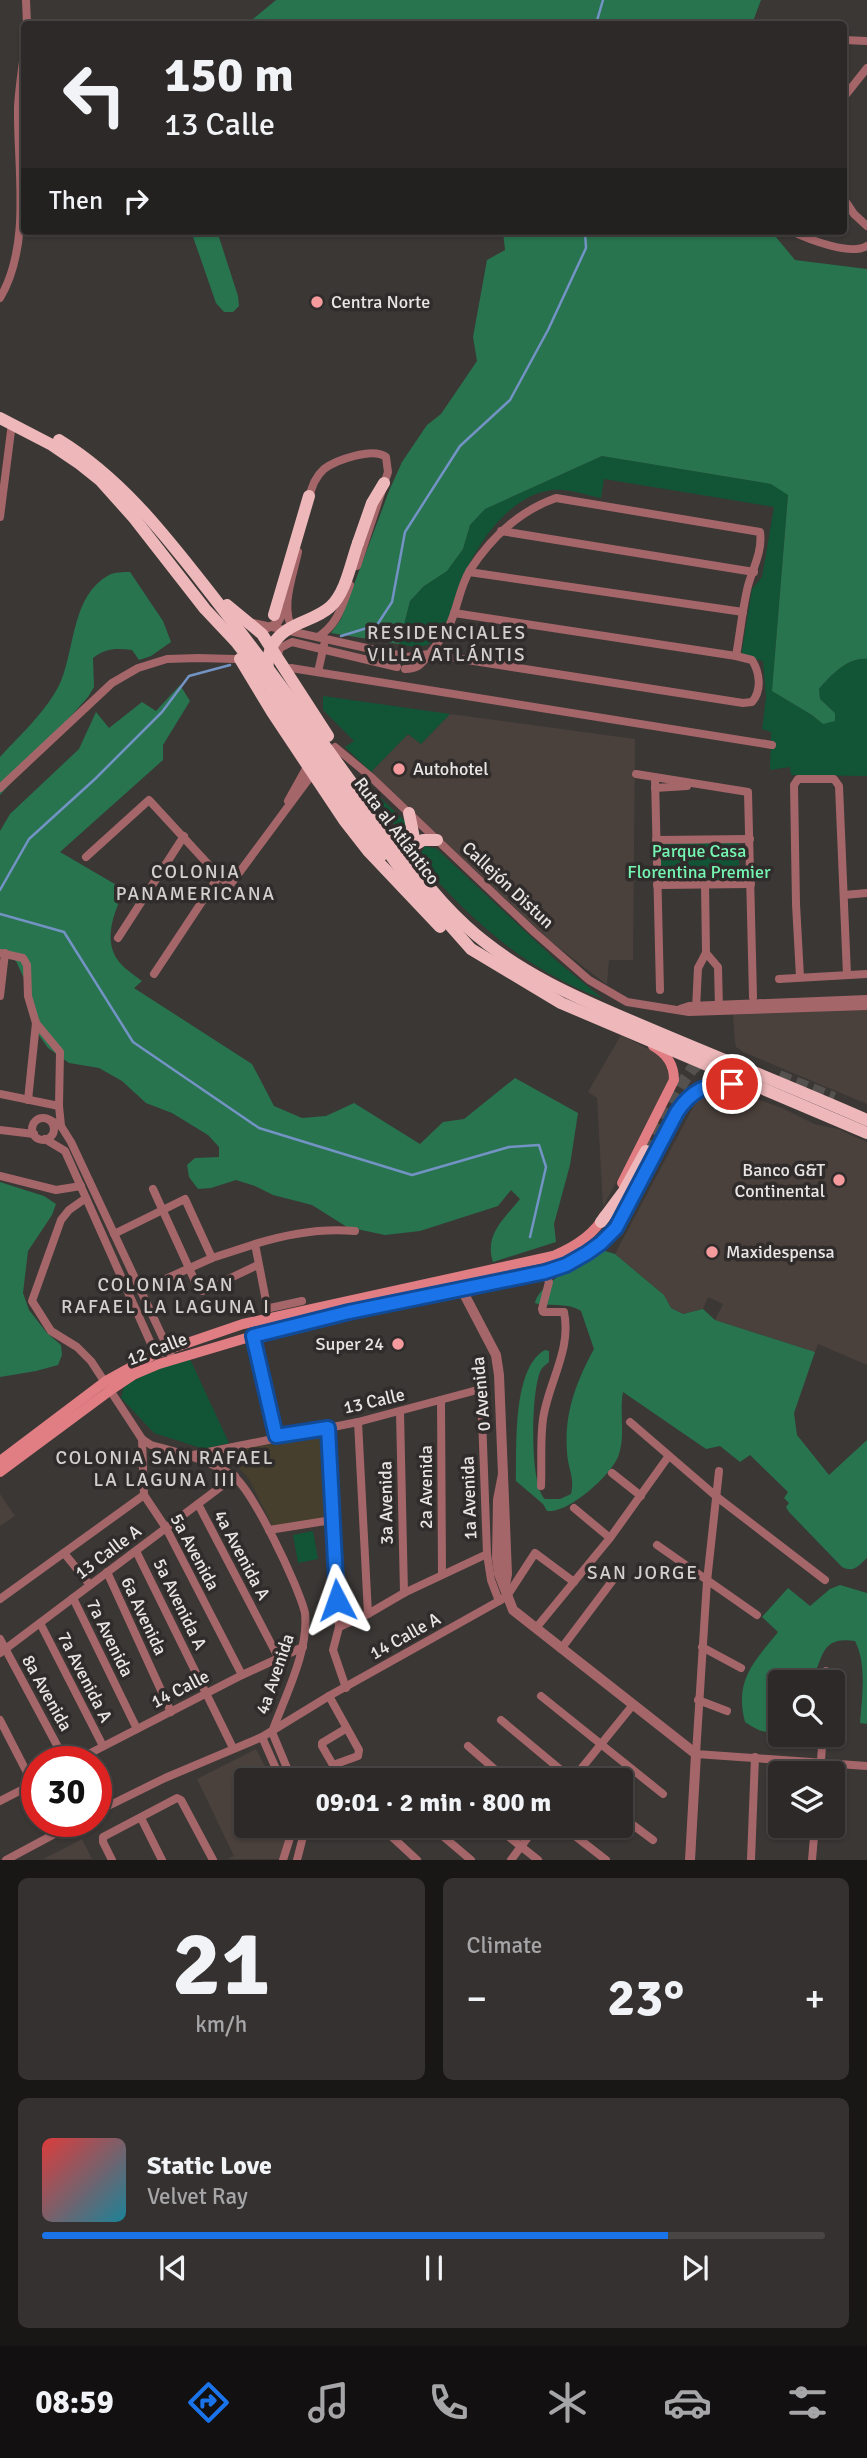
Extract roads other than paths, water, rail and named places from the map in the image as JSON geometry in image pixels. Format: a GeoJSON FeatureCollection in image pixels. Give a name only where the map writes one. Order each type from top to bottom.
{"type":"FeatureCollection","features":[{"type":"Feature","properties":{"kind":"highway","name":"Ruta al Atlántico"},"geometry":{"type":"LineString","coordinates":[[0,410],[36,427],[88,458],[144,512],[272,673],[409,863],[435,894],[479,937],[510,960],[554,986],[867,1120]]}},
{"type":"Feature","properties":{"kind":"highway","name":"Ruta al Atlántico"},"geometry":{"type":"LineString","coordinates":[[6,421],[52,445],[100,480],[150,537],[205,609],[237,643],[401,870],[471,949],[561,1003],[867,1133]]}},
{"type":"Feature","properties":{"kind":"highway"},"geometry":{"type":"LineString","coordinates":[[100,480],[134,512],[214,609],[229,623]]}},
{"type":"Feature","properties":{"kind":"highway"},"geometry":{"type":"LineString","coordinates":[[384,483],[372,503],[338,598],[327,610],[279,635],[269,655],[267,676],[284,718],[381,856],[389,874]]}},
{"type":"Feature","properties":{"kind":"highway"},"geometry":{"type":"LineString","coordinates":[[274,615],[309,496]]}},
{"type":"Feature","properties":{"kind":"highway"},"geometry":{"type":"LineString","coordinates":[[205,586],[262,634],[386,823],[393,842]]}},
{"type":"Feature","properties":{"kind":"highway"},"geometry":{"type":"LineString","coordinates":[[205,609],[344,820],[389,874],[440,927],[471,949]]}},
{"type":"Feature","properties":{"kind":"highway"},"geometry":{"type":"LineString","coordinates":[[409,813],[414,831],[409,863]]}},
{"type":"Feature","properties":{"kind":"highway"},"geometry":{"type":"LineString","coordinates":[[413,846],[423,839],[437,841]]}},
{"type":"Feature","properties":{"kind":"highway"},"geometry":{"type":"LineString","coordinates":[[834,1098],[867,1112]]}},
{"type":"Feature","properties":{"kind":"highway"},"geometry":{"type":"LineString","coordinates":[[601,1222],[624,1191],[646,1151]]}},
{"type":"Feature","properties":{"kind":"main road","name":"12 Calle"},"geometry":{"type":"LineString","coordinates":[[0,1461],[109,1385],[157,1359],[243,1324],[537,1261],[566,1250],[601,1222],[674,1080],[674,1069],[666,1056],[624,1031]]}},
{"type":"Feature","properties":{"kind":"main road","name":"12 Calle"},"geometry":{"type":"LineString","coordinates":[[170,1354],[349,1312],[545,1272],[576,1260],[609,1236],[624,1215],[686,1098],[713,1084],[757,1087]]}},
{"type":"Feature","properties":{"kind":"main road"},"geometry":{"type":"LineString","coordinates":[[566,1250],[579,1247],[599,1234],[609,1236]]}},
{"type":"Feature","properties":{"kind":"main road","name":"12 Calle"},"geometry":{"type":"LineString","coordinates":[[0,1472],[109,1385]]}},
{"type":"Feature","properties":{"kind":"street"},"geometry":{"type":"LineString","coordinates":[[26,0],[27,21]]}},
{"type":"Feature","properties":{"kind":"street"},"geometry":{"type":"LineString","coordinates":[[847,40],[867,41]]}},
{"type":"Feature","properties":{"kind":"street"},"geometry":{"type":"LineString","coordinates":[[847,93],[867,68]]}},
{"type":"Feature","properties":{"kind":"street"},"geometry":{"type":"LineString","coordinates":[[0,299],[10,282],[19,239],[18,103],[21,78]]}},
{"type":"Feature","properties":{"kind":"street"},"geometry":{"type":"LineString","coordinates":[[847,204],[867,226]]}},
{"type":"Feature","properties":{"kind":"street"},"geometry":{"type":"LineString","coordinates":[[799,235],[848,249],[866,247]]}},
{"type":"Feature","properties":{"kind":"street"},"geometry":{"type":"LineString","coordinates":[[0,517],[6,421]]}},
{"type":"Feature","properties":{"kind":"street"},"geometry":{"type":"LineString","coordinates":[[297,633],[287,618],[287,605],[309,496],[316,479],[322,470],[366,453],[374,452],[386,457],[388,472],[339,617],[322,638],[323,649],[318,672]]}},
{"type":"Feature","properties":{"kind":"street"},"geometry":{"type":"LineString","coordinates":[[278,660],[278,652],[288,643],[403,668],[421,665],[450,625],[462,585],[469,572],[502,531],[526,512],[556,498],[760,532],[761,540],[754,572],[747,587],[736,656]]}},
{"type":"Feature","properties":{"kind":"street"},"geometry":{"type":"LineString","coordinates":[[502,531],[754,572]]}},
{"type":"Feature","properties":{"kind":"street"},"geometry":{"type":"LineString","coordinates":[[469,572],[743,612]]}},
{"type":"Feature","properties":{"kind":"street"},"geometry":{"type":"LineString","coordinates":[[268,628],[278,622],[287,605]]}},
{"type":"Feature","properties":{"kind":"street"},"geometry":{"type":"LineString","coordinates":[[248,622],[407,657],[429,654],[743,703],[752,702],[756,697],[759,678],[752,660],[453,613]]}},
{"type":"Feature","properties":{"kind":"street"},"geometry":{"type":"LineString","coordinates":[[403,668],[411,663],[407,657]]}},
{"type":"Feature","properties":{"kind":"street"},"geometry":{"type":"LineString","coordinates":[[0,788],[112,683],[138,668],[167,659],[235,659]]}},
{"type":"Feature","properties":{"kind":"street"},"geometry":{"type":"LineString","coordinates":[[291,668],[772,746]]}},
{"type":"Feature","properties":{"kind":"street","name":"Callejón Distun"},"geometry":{"type":"LineString","coordinates":[[335,747],[534,932],[589,980],[627,1002],[680,1009],[867,1006]]}},
{"type":"Feature","properties":{"kind":"street"},"geometry":{"type":"LineString","coordinates":[[86,857],[149,800],[219,876],[231,884],[310,769]]}},
{"type":"Feature","properties":{"kind":"street"},"geometry":{"type":"LineString","coordinates":[[636,774],[748,792],[754,997]]}},
{"type":"Feature","properties":{"kind":"street"},"geometry":{"type":"LineString","coordinates":[[655,778],[660,990]]}},
{"type":"Feature","properties":{"kind":"street"},"geometry":{"type":"LineString","coordinates":[[800,977],[794,785],[798,779],[834,779],[838,782],[847,975]]}},
{"type":"Feature","properties":{"kind":"street"},"geometry":{"type":"LineString","coordinates":[[655,789],[704,785]]}},
{"type":"Feature","properties":{"kind":"street"},"geometry":{"type":"LineString","coordinates":[[118,938],[184,836]]}},
{"type":"Feature","properties":{"kind":"street"},"geometry":{"type":"LineString","coordinates":[[656,840],[750,839]]}},
{"type":"Feature","properties":{"kind":"street"},"geometry":{"type":"LineString","coordinates":[[154,974],[219,876]]}},
{"type":"Feature","properties":{"kind":"street"},"geometry":{"type":"LineString","coordinates":[[696,1009],[698,968],[706,953],[705,884]]}},
{"type":"Feature","properties":{"kind":"street"},"geometry":{"type":"LineString","coordinates":[[657,885],[751,884]]}},
{"type":"Feature","properties":{"kind":"street"},"geometry":{"type":"LineString","coordinates":[[844,895],[867,893]]}},
{"type":"Feature","properties":{"kind":"street"},"geometry":{"type":"LineString","coordinates":[[0,996],[2,953],[23,958],[27,965],[28,996],[36,1023],[28,1100]]}},
{"type":"Feature","properties":{"kind":"street"},"geometry":{"type":"LineString","coordinates":[[706,953],[718,967],[719,1009]]}},
{"type":"Feature","properties":{"kind":"street"},"geometry":{"type":"LineString","coordinates":[[779,979],[867,974]]}},
{"type":"Feature","properties":{"kind":"street","name":"Callejón Distun"},"geometry":{"type":"LineString","coordinates":[[719,1009],[867,999]]}},
{"type":"Feature","properties":{"kind":"street"},"geometry":{"type":"LineString","coordinates":[[36,1023],[60,1052],[61,1126],[71,1142],[170,1354]]}},
{"type":"Feature","properties":{"kind":"street"},"geometry":{"type":"LineString","coordinates":[[0,1094],[59,1106]]}},
{"type":"Feature","properties":{"kind":"street"},"geometry":{"type":"LineString","coordinates":[[34,1134],[35,1122],[44,1118],[61,1126]]}},
{"type":"Feature","properties":{"kind":"street"},"geometry":{"type":"LineString","coordinates":[[45,1139],[54,1133],[50,1120]]}},
{"type":"Feature","properties":{"kind":"street"},"geometry":{"type":"LineString","coordinates":[[0,1129],[34,1134],[65,1151],[157,1359]]}},
{"type":"Feature","properties":{"kind":"street"},"geometry":{"type":"LineString","coordinates":[[0,1176],[55,1190],[81,1186]]}},
{"type":"Feature","properties":{"kind":"street"},"geometry":{"type":"LineString","coordinates":[[153,1189],[199,1290],[203,1291],[258,1265]]}},
{"type":"Feature","properties":{"kind":"street"},"geometry":{"type":"LineString","coordinates":[[86,1198],[69,1210],[61,1220],[33,1301],[51,1331],[77,1347],[91,1361],[142,1439],[151,1445],[188,1455],[235,1476]]}},
{"type":"Feature","properties":{"kind":"street"},"geometry":{"type":"LineString","coordinates":[[114,1234],[186,1199],[212,1258]]}},
{"type":"Feature","properties":{"kind":"street"},"geometry":{"type":"LineString","coordinates":[[141,1290],[212,1258],[276,1237],[314,1232],[355,1231]]}},
{"type":"Feature","properties":{"kind":"street"},"geometry":{"type":"LineString","coordinates":[[255,1244],[268,1307],[302,1301]]}},
{"type":"Feature","properties":{"kind":"street"},"geometry":{"type":"LineString","coordinates":[[541,1486],[543,1419],[566,1333],[564,1312],[543,1312],[549,1282],[545,1272]]}},
{"type":"Feature","properties":{"kind":"street","name":"0 Avenida"},"geometry":{"type":"LineString","coordinates":[[460,1277],[463,1290],[496,1356],[499,1375],[503,1474],[496,1535],[499,1574],[504,1594]]}},
{"type":"Feature","properties":{"kind":"street"},"geometry":{"type":"LineString","coordinates":[[253,1336],[276,1436]]}},
{"type":"Feature","properties":{"kind":"street","name":"13 Calle"},"geometry":{"type":"LineString","coordinates":[[188,1455],[358,1422],[479,1389],[482,1391]]}},
{"type":"Feature","properties":{"kind":"street","name":"1a Avenida"},"geometry":{"type":"LineString","coordinates":[[482,1391],[487,1554],[491,1580],[504,1594]]}},
{"type":"Feature","properties":{"kind":"street","name":"2a Avenida"},"geometry":{"type":"LineString","coordinates":[[441,1399],[442,1574]]}},
{"type":"Feature","properties":{"kind":"street","name":"3a Avenida"},"geometry":{"type":"LineString","coordinates":[[400,1412],[404,1593]]}},
{"type":"Feature","properties":{"kind":"street"},"geometry":{"type":"LineString","coordinates":[[358,1422],[368,1614]]}},
{"type":"Feature","properties":{"kind":"street"},"geometry":{"type":"LineString","coordinates":[[630,1422],[717,1497],[825,1580]]}},
{"type":"Feature","properties":{"kind":"street"},"geometry":{"type":"LineString","coordinates":[[328,1428],[339,1627],[333,1650],[346,1688]]}},
{"type":"Feature","properties":{"kind":"street"},"geometry":{"type":"LineString","coordinates":[[0,1599],[144,1495],[142,1439]]}},
{"type":"Feature","properties":{"kind":"street"},"geometry":{"type":"LineString","coordinates":[[536,1628],[610,1538],[668,1457]]}},
{"type":"Feature","properties":{"kind":"street"},"geometry":{"type":"LineString","coordinates":[[690,1860],[698,1700],[719,1471]]}},
{"type":"Feature","properties":{"kind":"street"},"geometry":{"type":"LineString","coordinates":[[612,1473],[641,1496]]}},
{"type":"Feature","properties":{"kind":"street","name":"13 Calle A"},"geometry":{"type":"LineString","coordinates":[[2,1652],[235,1476]]}},
{"type":"Feature","properties":{"kind":"street","name":"4a Avenida"},"geometry":{"type":"LineString","coordinates":[[235,1476],[269,1530],[302,1602],[307,1628],[303,1647],[272,1732]]}},
{"type":"Feature","properties":{"kind":"street","name":"5a Avenida"},"geometry":{"type":"LineString","coordinates":[[144,1495],[166,1528],[242,1675]]}},
{"type":"Feature","properties":{"kind":"street","name":"4a Avenida A"},"geometry":{"type":"LineString","coordinates":[[198,1504],[278,1657]]}},
{"type":"Feature","properties":{"kind":"street"},"geometry":{"type":"LineString","coordinates":[[574,1508],[610,1538]]}},
{"type":"Feature","properties":{"kind":"street"},"geometry":{"type":"LineString","coordinates":[[269,1530],[332,1520]]}},
{"type":"Feature","properties":{"kind":"street"},"geometry":{"type":"LineString","coordinates":[[657,1545],[757,1615]]}},
{"type":"Feature","properties":{"kind":"street","name":"5a Avenida A"},"geometry":{"type":"LineString","coordinates":[[136,1551],[233,1748]]}},
{"type":"Feature","properties":{"kind":"street"},"geometry":{"type":"LineString","coordinates":[[64,1553],[90,1585]]}},
{"type":"Feature","properties":{"kind":"street"},"geometry":{"type":"LineString","coordinates":[[574,1583],[535,1553],[504,1594],[513,1609],[632,1706],[696,1754],[799,1761]]}},
{"type":"Feature","properties":{"kind":"street"},"geometry":{"type":"LineString","coordinates":[[339,1627],[487,1554]]}},
{"type":"Feature","properties":{"kind":"street","name":"6a Avenida"},"geometry":{"type":"LineString","coordinates":[[107,1572],[171,1712]]}},
{"type":"Feature","properties":{"kind":"street"},"geometry":{"type":"LineString","coordinates":[[561,1649],[619,1572]]}},
{"type":"Feature","properties":{"kind":"street","name":"14 Calle A"},"geometry":{"type":"LineString","coordinates":[[112,1805],[272,1732],[504,1594]]}},
{"type":"Feature","properties":{"kind":"street","name":"7a Avenida"},"geometry":{"type":"LineString","coordinates":[[73,1598],[137,1729]]}},
{"type":"Feature","properties":{"kind":"street","name":"7a Avenida A"},"geometry":{"type":"LineString","coordinates":[[40,1623],[103,1746]]}},
{"type":"Feature","properties":{"kind":"street","name":"8a Avenida"},"geometry":{"type":"LineString","coordinates":[[0,1639],[2,1652],[57,1746]]}},
{"type":"Feature","properties":{"kind":"street","name":"14 Calle"},"geometry":{"type":"LineString","coordinates":[[103,1746],[278,1657],[303,1647]]}},
{"type":"Feature","properties":{"kind":"street"},"geometry":{"type":"LineString","coordinates":[[702,1647],[741,1668]]}},
{"type":"Feature","properties":{"kind":"street"},"geometry":{"type":"LineString","coordinates":[[329,1696],[347,1728],[360,1753],[333,1765],[322,1746],[347,1728]]}},
{"type":"Feature","properties":{"kind":"street"},"geometry":{"type":"LineString","coordinates":[[541,1696],[663,1794]]}},
{"type":"Feature","properties":{"kind":"street"},"geometry":{"type":"LineString","coordinates":[[698,1700],[727,1711]]}},
{"type":"Feature","properties":{"kind":"street"},"geometry":{"type":"LineString","coordinates":[[582,1768],[632,1706]]}},
{"type":"Feature","properties":{"kind":"street"},"geometry":{"type":"LineString","coordinates":[[0,1720],[21,1758]]}},
{"type":"Feature","properties":{"kind":"street"},"geometry":{"type":"LineString","coordinates":[[501,1720],[558,1768]]}},
{"type":"Feature","properties":{"kind":"street"},"geometry":{"type":"LineString","coordinates":[[272,1732],[287,1768]]}},
{"type":"Feature","properties":{"kind":"street"},"geometry":{"type":"LineString","coordinates":[[262,1737],[276,1768]]}},
{"type":"Feature","properties":{"kind":"street"},"geometry":{"type":"LineString","coordinates":[[468,1746],[493,1768]]}},
{"type":"Feature","properties":{"kind":"street"},"geometry":{"type":"LineString","coordinates":[[751,1860],[755,1757]]}},
{"type":"Feature","properties":{"kind":"street"},"geometry":{"type":"LineString","coordinates":[[845,1765],[867,1766]]}},
{"type":"Feature","properties":{"kind":"street"},"geometry":{"type":"LineString","coordinates":[[0,1801],[21,1792]]}},
{"type":"Feature","properties":{"kind":"street"},"geometry":{"type":"LineString","coordinates":[[112,1860],[103,1837],[177,1798],[181,1800],[213,1860]]}},
{"type":"Feature","properties":{"kind":"street"},"geometry":{"type":"LineString","coordinates":[[141,1818],[162,1860]]}},
{"type":"Feature","properties":{"kind":"street"},"geometry":{"type":"LineString","coordinates":[[633,1825],[653,1840]]}},
{"type":"Feature","properties":{"kind":"street"},"geometry":{"type":"LineString","coordinates":[[6,1860],[49,1837]]}},
{"type":"Feature","properties":{"kind":"street"},"geometry":{"type":"LineString","coordinates":[[283,1860],[290,1838]]}},
{"type":"Feature","properties":{"kind":"street"},"geometry":{"type":"LineString","coordinates":[[297,1860],[303,1838]]}},
{"type":"Feature","properties":{"kind":"street"},"geometry":{"type":"LineString","coordinates":[[393,1838],[417,1860]]}},
{"type":"Feature","properties":{"kind":"street"},"geometry":{"type":"LineString","coordinates":[[445,1838],[471,1860]]}},
{"type":"Feature","properties":{"kind":"street"},"geometry":{"type":"LineString","coordinates":[[510,1838],[538,1860]]}},
{"type":"Feature","properties":{"kind":"street"},"geometry":{"type":"LineString","coordinates":[[510,1860],[526,1838]]}},
{"type":"Feature","properties":{"kind":"street"},"geometry":{"type":"LineString","coordinates":[[578,1838],[606,1860]]}},
{"type":"Feature","properties":{"kind":"street"},"geometry":{"type":"LineString","coordinates":[[813,1860],[815,1838]]}},
{"type":"Feature","properties":{"kind":"waterway"},"geometry":{"type":"LineString","coordinates":[[597,21],[603,0]]}},
{"type":"Feature","properties":{"kind":"waterway"},"geometry":{"type":"LineString","coordinates":[[341,636],[377,625],[392,602],[405,532],[460,446],[510,400],[548,330],[586,248],[585,235]]}},
{"type":"Feature","properties":{"kind":"waterway"},"geometry":{"type":"LineString","coordinates":[[0,890],[29,839],[95,779],[162,712],[189,676],[230,665]]}},
{"type":"Feature","properties":{"kind":"waterway"},"geometry":{"type":"LineString","coordinates":[[0,914],[64,932],[133,1042],[259,1128],[412,1175],[509,1147],[539,1145],[546,1167],[530,1237]]}},
{"type":"Feature","properties":{"kind":"tunnel"},"geometry":{"type":"LineString","coordinates":[[646,1151],[685,1079],[692,1069],[706,1058]]}},
{"type":"Feature","properties":{"kind":"tunnel"},"geometry":{"type":"LineString","coordinates":[[779,1076],[834,1098]]}},
{"type":"Feature","properties":{"kind":"place","name":"Centra Norte"},"geometry":{"type":"Point","coordinates":[317,302]}},
{"type":"Feature","properties":{"kind":"place","name":"Autohotel"},"geometry":{"type":"Point","coordinates":[399,769]}},
{"type":"Feature","properties":{"kind":"place","name":"Banco G&T Continental"},"geometry":{"type":"Point","coordinates":[839,1180]}},
{"type":"Feature","properties":{"kind":"place","name":"Maxidespensa"},"geometry":{"type":"Point","coordinates":[712,1252]}},
{"type":"Feature","properties":{"kind":"place","name":"Super 24"},"geometry":{"type":"Point","coordinates":[398,1344]}},
{"type":"Feature","properties":{"kind":"district","name":"RESIDENCIALES VILLA ATLÁNTIS"},"geometry":{"type":"Point","coordinates":[447,644]}},
{"type":"Feature","properties":{"kind":"district","name":"COLONIA PANAMERICANA"},"geometry":{"type":"Point","coordinates":[196,883]}},
{"type":"Feature","properties":{"kind":"district","name":"COLONIA SAN RAFAEL LA LAGUNA I"},"geometry":{"type":"Point","coordinates":[166,1296]}},
{"type":"Feature","properties":{"kind":"district","name":"COLONIA SAN RAFAEL LA LAGUNA III"},"geometry":{"type":"Point","coordinates":[165,1469]}},
{"type":"Feature","properties":{"kind":"district","name":"SAN JORGE"},"geometry":{"type":"Point","coordinates":[643,1573]}},
{"type":"Feature","properties":{"kind":"park label","name":"Parque Casa Florentina Premier"},"geometry":{"type":"Point","coordinates":[699,861]}}]}
